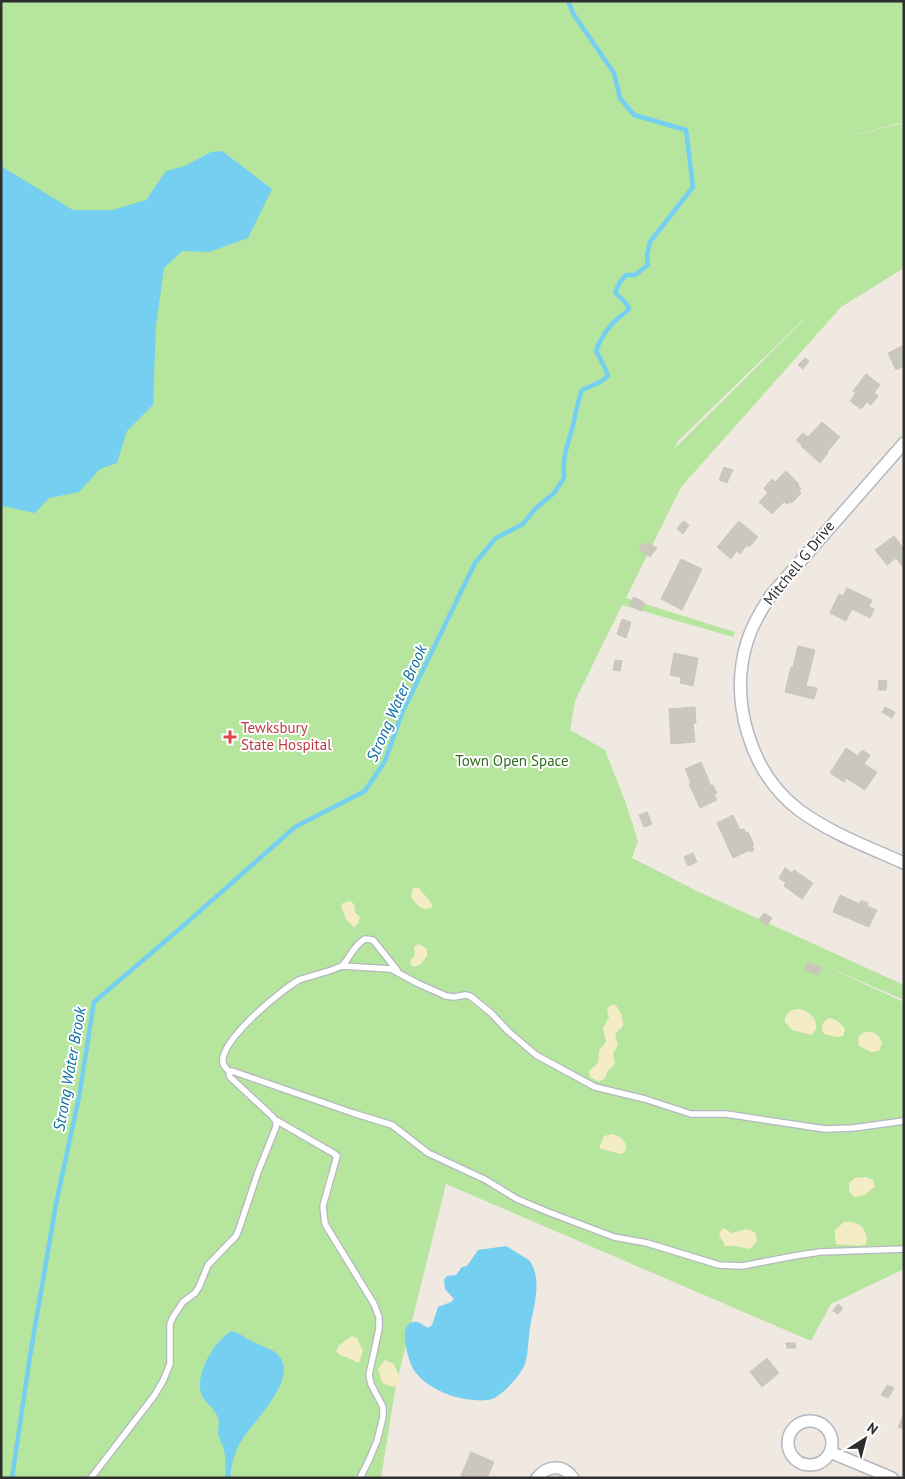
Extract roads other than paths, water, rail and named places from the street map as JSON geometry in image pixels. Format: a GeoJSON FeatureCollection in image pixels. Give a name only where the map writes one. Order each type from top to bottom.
{"type":"FeatureCollection","features":[{"type":"Feature","properties":{"kind":"street","name":"Mitchell G Drive"},"geometry":{"type":"LineString","coordinates":[[904,443],[810,548],[771,595],[755,620],[747,643],[741,666],[740,691],[746,727],[753,748],[763,769],[783,796],[799,810],[825,826],[904,863]]}},
{"type":"Feature","properties":{"kind":"street"},"geometry":{"type":"LineString","coordinates":[[830,1452],[892,1478]]}},
{"type":"Feature","properties":{"kind":"street"},"geometry":{"type":"LineString","coordinates":[[537,1478],[543,1471],[554,1468],[566,1471],[572,1478]]}},
{"type":"Feature","properties":{"kind":"lane"},"geometry":{"type":"LineString","coordinates":[[342,966],[358,943],[369,939],[376,944],[398,972]]}},
{"type":"Feature","properties":{"kind":"lane"},"geometry":{"type":"LineString","coordinates":[[360,1478],[377,1441],[383,1417],[383,1407],[371,1384],[369,1375],[379,1329],[378,1311],[324,1224],[323,1206],[337,1156],[296,1130],[274,1119],[232,1080],[230,1072],[224,1066],[223,1061],[231,1041],[276,996],[298,981],[342,966],[390,969],[446,996],[470,996],[536,1055],[595,1088],[645,1099],[691,1114],[726,1114],[825,1130],[904,1121]]}},
{"type":"Feature","properties":{"kind":"lane"},"geometry":{"type":"LineString","coordinates":[[230,1072],[232,1071],[392,1125],[428,1153],[480,1177],[517,1199],[548,1212],[614,1237],[646,1243],[719,1265],[742,1266],[820,1252],[904,1249]]}},
{"type":"Feature","properties":{"kind":"lane"},"geometry":{"type":"LineString","coordinates":[[91,1478],[154,1396],[163,1381],[170,1364],[170,1324],[183,1302],[199,1287],[208,1265],[236,1236],[276,1127],[274,1119]]}},
{"type":"Feature","properties":{"kind":"water"},"geometry":{"type":"Polygon","coordinates":[[[222,151],[272,189],[248,238],[209,252],[182,251],[164,268],[156,326],[153,405],[127,431],[117,463],[100,469],[79,492],[49,498],[35,513],[2,506],[1,166],[73,210],[112,210],[146,200],[166,171],[185,166],[211,152],[222,151]]]}},
{"type":"Feature","properties":{"kind":"water"},"geometry":{"type":"Polygon","coordinates":[[[506,1246],[529,1260],[535,1274],[536,1299],[525,1364],[510,1386],[493,1399],[471,1400],[444,1393],[425,1382],[412,1368],[407,1353],[406,1329],[409,1324],[414,1322],[428,1328],[432,1325],[438,1307],[454,1299],[445,1289],[444,1280],[447,1276],[456,1275],[462,1267],[467,1266],[478,1250],[506,1246]]]}},
{"type":"Feature","properties":{"kind":"water"},"geometry":{"type":"Polygon","coordinates":[[[232,1331],[276,1353],[283,1363],[283,1375],[272,1400],[239,1445],[233,1461],[230,1478],[225,1478],[224,1450],[218,1433],[219,1420],[217,1414],[202,1397],[200,1385],[204,1367],[213,1349],[219,1341],[232,1331]]]}},
{"type":"Feature","properties":{"kind":"waterway","name":"Strong Water Brook"},"geometry":{"type":"LineString","coordinates":[[12,1478],[30,1356],[56,1204],[79,1097],[94,1002],[295,827],[365,791],[385,761],[402,713],[475,563],[496,538],[523,524],[535,509],[554,493],[564,478],[565,455],[582,390],[608,376],[596,350],[602,337],[629,309],[627,304],[615,292],[626,275],[635,275],[648,265],[647,255],[650,242],[693,187],[686,130],[634,115],[620,98],[614,73],[574,15],[568,1]]}},
{"type":"Feature","properties":{"kind":"place","name":"Tewksbury State Hospital"},"geometry":{"type":"Point","coordinates":[230,737]}},
{"type":"Feature","properties":{"kind":"park label","name":"Town Open Space"},"geometry":{"type":"Point","coordinates":[512,761]}}]}
